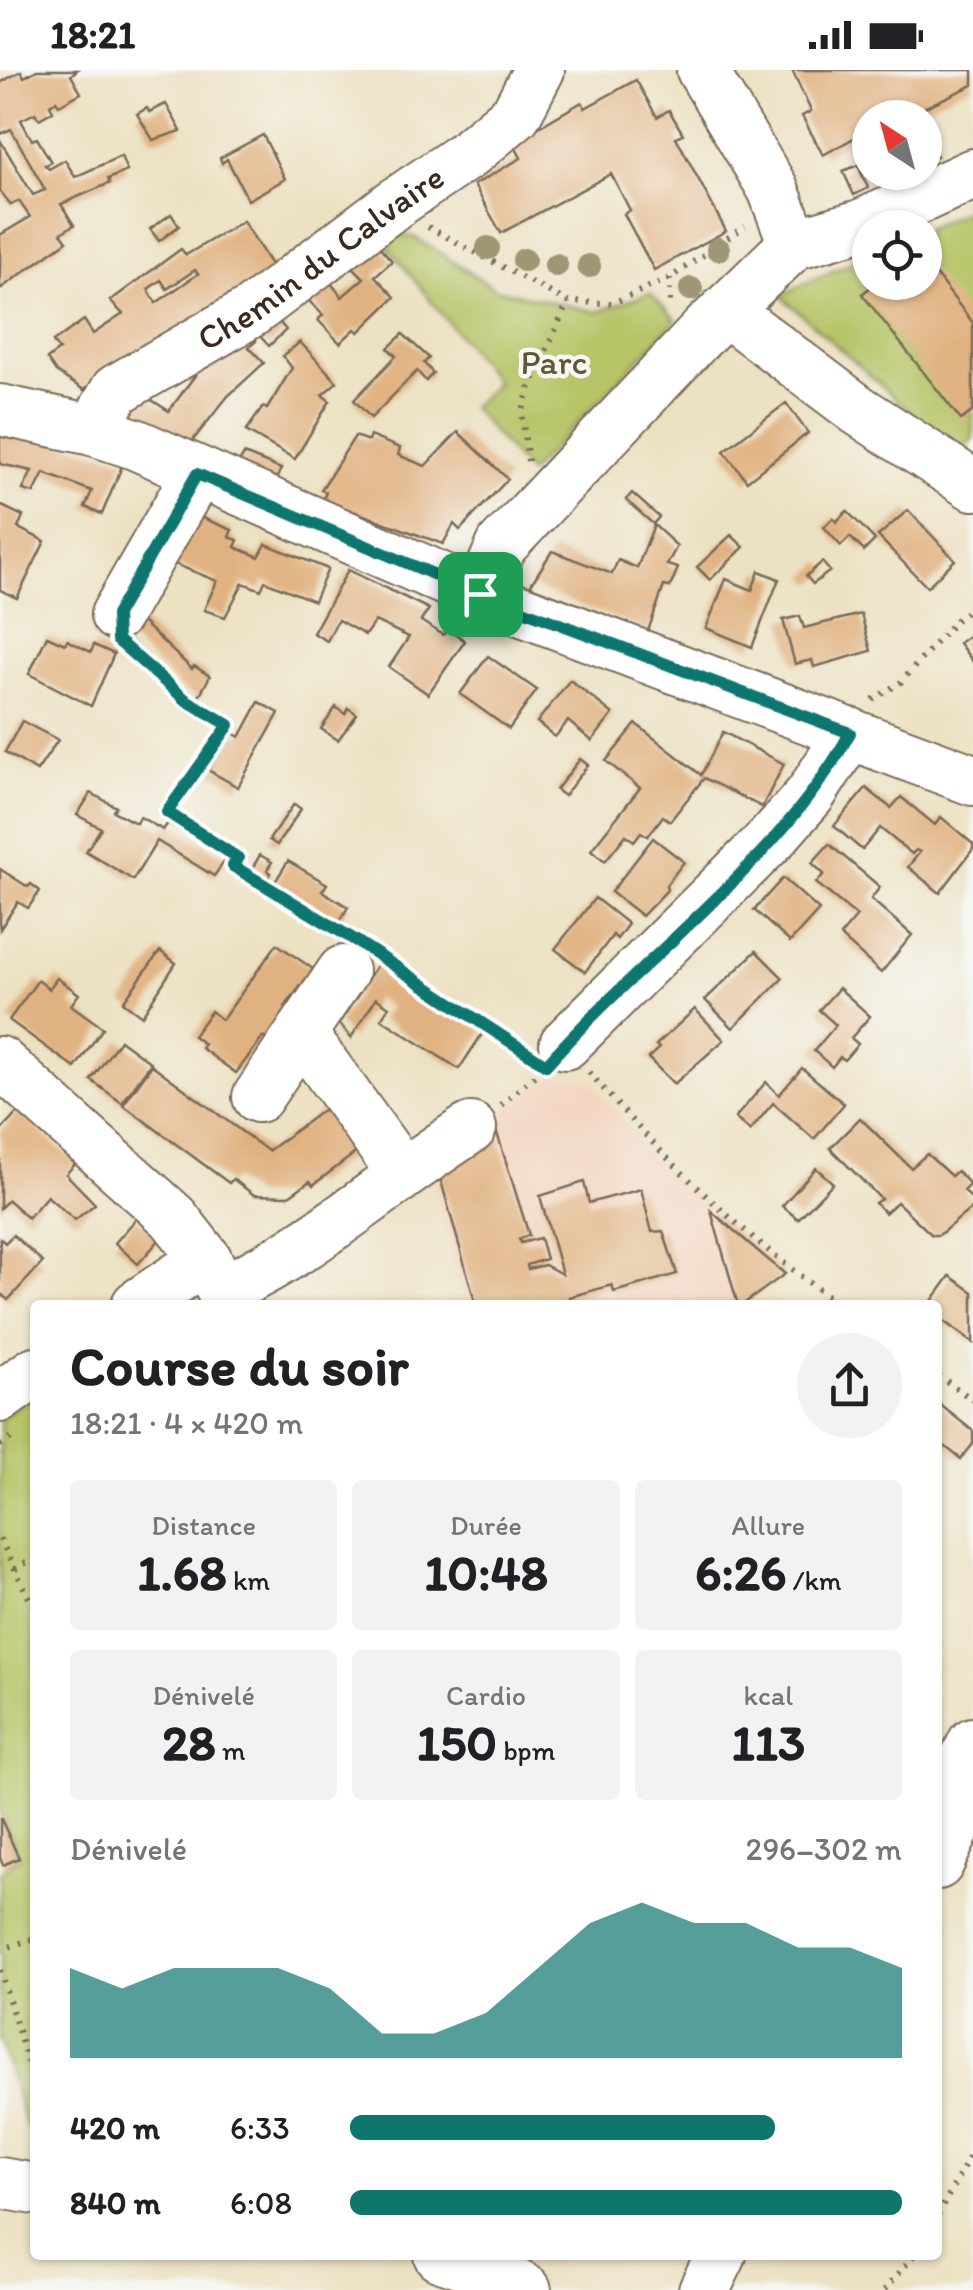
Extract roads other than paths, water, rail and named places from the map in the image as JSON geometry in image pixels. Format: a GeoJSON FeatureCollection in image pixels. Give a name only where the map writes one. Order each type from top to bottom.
{"type":"FeatureCollection","features":[{"type":"Feature","properties":{"kind":"street","name":"Chemin du Calvaire"},"geometry":{"type":"LineString","coordinates":[[93,430],[116,390],[251,312],[468,154],[516,114],[539,70]]}},
{"type":"Feature","properties":{"kind":"street"},"geometry":{"type":"LineString","coordinates":[[702,70],[772,189],[794,244]]}},
{"type":"Feature","properties":{"kind":"street"},"geometry":{"type":"LineString","coordinates":[[480,594],[502,545],[725,310],[794,244],[861,225],[973,174]]}},
{"type":"Feature","properties":{"kind":"street"},"geometry":{"type":"LineString","coordinates":[[725,310],[858,410],[973,486]]}},
{"type":"Feature","properties":{"kind":"street"},"geometry":{"type":"LineString","coordinates":[[0,410],[93,430],[134,444],[480,594],[973,780]]}},
{"type":"Feature","properties":{"kind":"street"},"geometry":{"type":"LineString","coordinates":[[116,615],[197,474]]}},
{"type":"Feature","properties":{"kind":"street"},"geometry":{"type":"LineString","coordinates":[[556,1054],[772,838],[810,795],[850,733]]}},
{"type":"Feature","properties":{"kind":"street"},"geometry":{"type":"LineString","coordinates":[[258,1097],[351,951]]}},
{"type":"Feature","properties":{"kind":"street"},"geometry":{"type":"LineString","coordinates":[[301,1032],[402,1173]]}},
{"type":"Feature","properties":{"kind":"street"},"geometry":{"type":"LineString","coordinates":[[0,1062],[173,1218],[220,1285]]}},
{"type":"Feature","properties":{"kind":"street"},"geometry":{"type":"LineString","coordinates":[[158,1300],[248,1279],[470,1128]]}},
{"type":"Feature","properties":{"kind":"street"},"geometry":{"type":"LineString","coordinates":[[0,1398],[30,1376]]}},
{"type":"Feature","properties":{"kind":"street"},"geometry":{"type":"LineString","coordinates":[[942,1807],[973,1743]]}},
{"type":"Feature","properties":{"kind":"street"},"geometry":{"type":"LineString","coordinates":[[942,1856],[973,1790]]}},
{"type":"Feature","properties":{"kind":"street"},"geometry":{"type":"LineString","coordinates":[[0,2183],[30,2188]]}},
{"type":"Feature","properties":{"kind":"street"},"geometry":{"type":"LineString","coordinates":[[460,2260],[526,2290]]}},
{"type":"Feature","properties":{"kind":"street"},"geometry":{"type":"LineString","coordinates":[[704,2290],[719,2260]]}},
{"type":"Feature","properties":{"kind":"street"},"geometry":{"type":"LineString","coordinates":[[734,2290],[748,2260]]}},
{"type":"Feature","properties":{"kind":"park label","name":"Parc"},"geometry":{"type":"Point","coordinates":[554,362]}}]}
